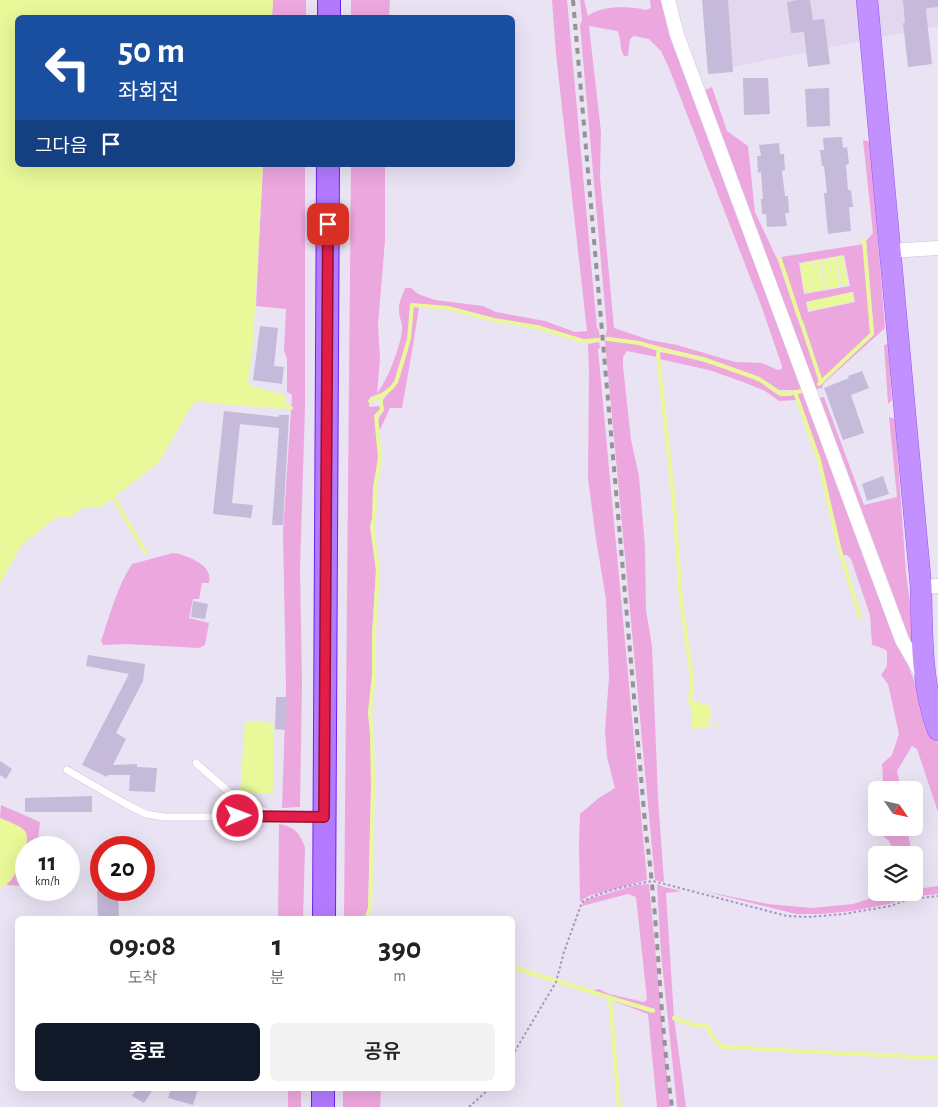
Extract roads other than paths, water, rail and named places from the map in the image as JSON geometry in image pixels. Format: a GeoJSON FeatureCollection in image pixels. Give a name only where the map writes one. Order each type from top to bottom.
{"type":"FeatureCollection","features":[{"type":"Feature","properties":{"kind":"highway"},"geometry":{"type":"LineString","coordinates":[[329,0],[329,15]]}},
{"type":"Feature","properties":{"kind":"highway"},"geometry":{"type":"LineString","coordinates":[[324,916],[328,167]]}},
{"type":"Feature","properties":{"kind":"highway"},"geometry":{"type":"LineString","coordinates":[[323,1091],[323,1107]]}},
{"type":"Feature","properties":{"kind":"main road"},"geometry":{"type":"LineString","coordinates":[[868,0],[890,250],[930,587],[922,645],[925,680],[938,730]]}},
{"type":"Feature","properties":{"kind":"street"},"geometry":{"type":"LineString","coordinates":[[668,0],[680,44],[902,640],[925,680]]}},
{"type":"Feature","properties":{"kind":"street"},"geometry":{"type":"LineString","coordinates":[[890,250],[938,248]]}},
{"type":"Feature","properties":{"kind":"lane"},"geometry":{"type":"LineString","coordinates":[[196,763],[229,792],[275,816]]}},
{"type":"Feature","properties":{"kind":"lane"},"geometry":{"type":"LineString","coordinates":[[67,770],[146,814],[164,817],[324,817]]}},
{"type":"Feature","properties":{"kind":"waterway"},"geometry":{"type":"LineString","coordinates":[[819,384],[872,334],[864,240]]}},
{"type":"Feature","properties":{"kind":"waterway"},"geometry":{"type":"LineString","coordinates":[[780,259],[799,317]]}},
{"type":"Feature","properties":{"kind":"waterway"},"geometry":{"type":"LineString","coordinates":[[370,401],[388,391],[396,382],[409,339],[412,305],[448,308],[494,320],[537,327],[583,341],[599,340]]}},
{"type":"Feature","properties":{"kind":"waterway"},"geometry":{"type":"LineString","coordinates":[[801,321],[821,382]]}},
{"type":"Feature","properties":{"kind":"waterway"},"geometry":{"type":"LineString","coordinates":[[608,339],[639,343],[703,359],[759,379],[781,394],[802,391]]}},
{"type":"Feature","properties":{"kind":"waterway"},"geometry":{"type":"LineString","coordinates":[[659,349],[658,355],[674,504],[681,601],[692,679],[689,700],[692,703]]}},
{"type":"Feature","properties":{"kind":"waterway"},"geometry":{"type":"LineString","coordinates":[[795,392],[819,460],[839,547],[860,617]]}},
{"type":"Feature","properties":{"kind":"waterway"},"geometry":{"type":"LineString","coordinates":[[367,916],[370,908],[373,788],[370,713],[374,674],[378,570],[372,526],[380,458],[376,416],[382,410],[380,396]]}},
{"type":"Feature","properties":{"kind":"waterway"},"geometry":{"type":"LineString","coordinates":[[282,404],[291,408]]}},
{"type":"Feature","properties":{"kind":"waterway"},"geometry":{"type":"LineString","coordinates":[[114,498],[145,552]]}},
{"type":"Feature","properties":{"kind":"waterway"},"geometry":{"type":"LineString","coordinates":[[515,968],[653,1011]]}},
{"type":"Feature","properties":{"kind":"waterway"},"geometry":{"type":"LineString","coordinates":[[610,998],[619,1107]]}},
{"type":"Feature","properties":{"kind":"waterway"},"geometry":{"type":"LineString","coordinates":[[674,1018],[694,1025],[705,1025],[708,1027],[712,1037],[723,1047],[938,1058]]}},
{"type":"Feature","properties":{"kind":"railway"},"geometry":{"type":"LineString","coordinates":[[573,0],[646,834],[654,902],[664,1039],[672,1107]]}}]}
